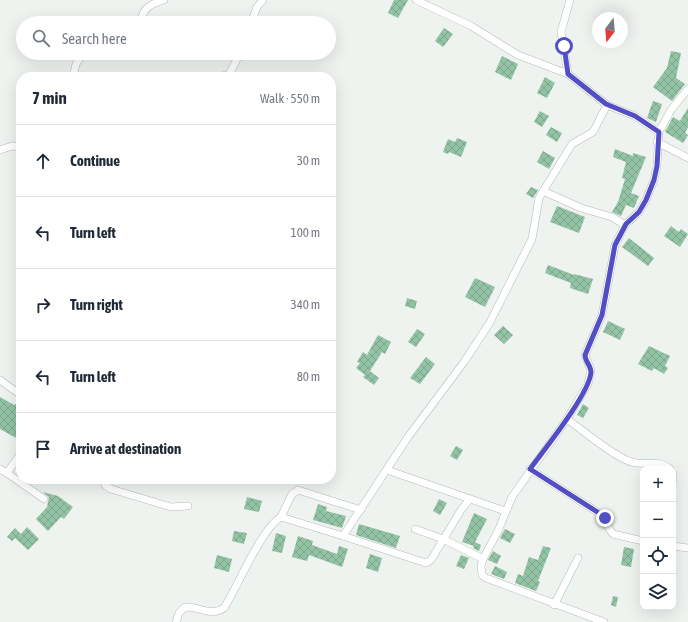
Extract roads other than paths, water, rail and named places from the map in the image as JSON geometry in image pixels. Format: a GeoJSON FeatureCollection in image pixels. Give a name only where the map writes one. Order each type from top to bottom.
{"type":"FeatureCollection","features":[{"type":"Feature","properties":{"kind":"street"},"geometry":{"type":"LineString","coordinates":[[142,16],[148,6],[164,0]]}},
{"type":"Feature","properties":{"kind":"street"},"geometry":{"type":"LineString","coordinates":[[254,16],[257,7],[263,0]]}},
{"type":"Feature","properties":{"kind":"street"},"geometry":{"type":"LineString","coordinates":[[416,0],[471,26],[518,55],[568,74],[606,104],[635,116],[659,132]]}},
{"type":"Feature","properties":{"kind":"street"},"geometry":{"type":"LineString","coordinates":[[568,74],[561,32],[570,0]]}},
{"type":"Feature","properties":{"kind":"street"},"geometry":{"type":"LineString","coordinates":[[74,72],[76,64],[79,60]]}},
{"type":"Feature","properties":{"kind":"street"},"geometry":{"type":"LineString","coordinates":[[230,72],[236,60]]}},
{"type":"Feature","properties":{"kind":"street"},"geometry":{"type":"LineString","coordinates":[[604,622],[554,605],[486,578],[480,571],[483,559],[498,531],[505,511],[530,469],[567,419],[590,376],[591,370],[585,355],[600,323],[612,256],[626,224],[639,212],[654,180],[657,166],[657,142],[659,132],[671,110],[688,89]]}},
{"type":"Feature","properties":{"kind":"street"},"geometry":{"type":"LineString","coordinates":[[343,536],[408,437],[464,362],[500,306],[532,239],[537,206],[543,191],[572,144],[593,132],[606,104]]}},
{"type":"Feature","properties":{"kind":"street"},"geometry":{"type":"LineString","coordinates":[[657,142],[688,158]]}},
{"type":"Feature","properties":{"kind":"street"},"geometry":{"type":"LineString","coordinates":[[0,150],[12,146],[16,146]]}},
{"type":"Feature","properties":{"kind":"street"},"geometry":{"type":"LineString","coordinates":[[543,191],[581,208],[626,224]]}},
{"type":"Feature","properties":{"kind":"street"},"geometry":{"type":"LineString","coordinates":[[0,380],[16,391]]}},
{"type":"Feature","properties":{"kind":"street"},"geometry":{"type":"LineString","coordinates":[[567,419],[628,461],[642,464],[658,463],[667,466]]}},
{"type":"Feature","properties":{"kind":"street"},"geometry":{"type":"LineString","coordinates":[[7,473],[16,460]]}},
{"type":"Feature","properties":{"kind":"street"},"geometry":{"type":"LineString","coordinates":[[0,469],[16,479]]}},
{"type":"Feature","properties":{"kind":"street"},"geometry":{"type":"LineString","coordinates":[[530,469],[602,515],[613,534],[640,540]]}},
{"type":"Feature","properties":{"kind":"street"},"geometry":{"type":"LineString","coordinates":[[387,470],[505,511]]}},
{"type":"Feature","properties":{"kind":"street"},"geometry":{"type":"LineString","coordinates":[[23,484],[44,499]]}},
{"type":"Feature","properties":{"kind":"street"},"geometry":{"type":"LineString","coordinates":[[105,484],[111,489],[171,507],[188,506]]}},
{"type":"Feature","properties":{"kind":"street"},"geometry":{"type":"LineString","coordinates":[[176,622],[179,613],[185,607],[190,606],[214,612],[220,612],[224,608],[258,545],[273,524],[281,516],[292,494],[298,490],[361,510]]}},
{"type":"Feature","properties":{"kind":"street"},"geometry":{"type":"LineString","coordinates":[[281,516],[426,563],[431,560],[461,510],[470,499]]}},
{"type":"Feature","properties":{"kind":"street"},"geometry":{"type":"LineString","coordinates":[[415,529],[443,539],[483,559]]}},
{"type":"Feature","properties":{"kind":"street"},"geometry":{"type":"LineString","coordinates":[[676,546],[688,548]]}},
{"type":"Feature","properties":{"kind":"street"},"geometry":{"type":"LineString","coordinates":[[554,605],[578,558]]}}]}
